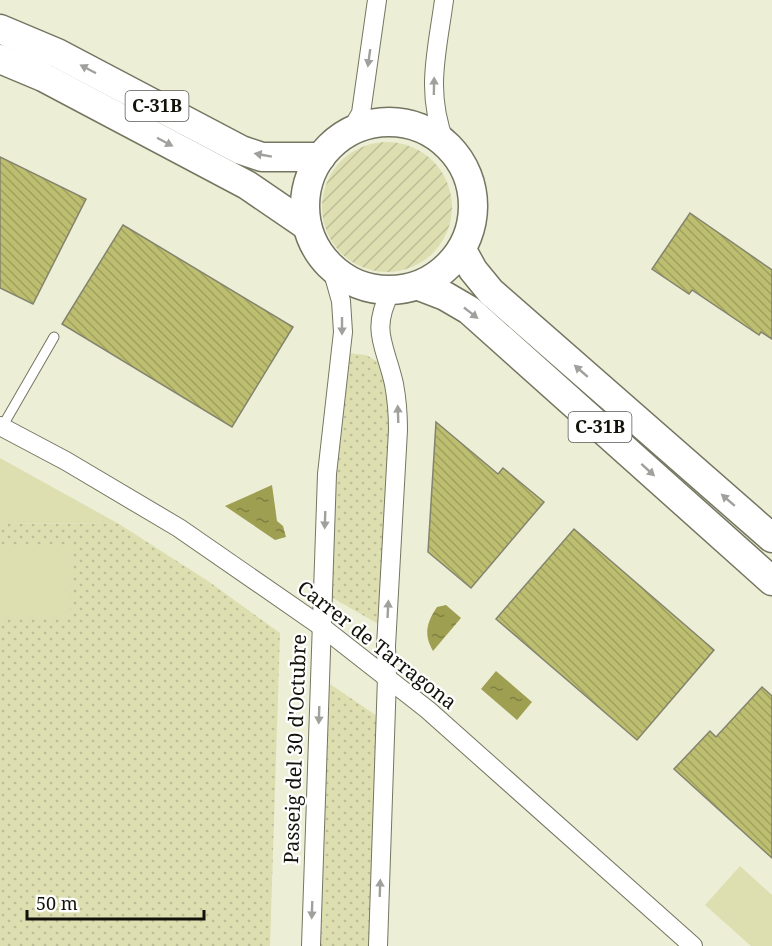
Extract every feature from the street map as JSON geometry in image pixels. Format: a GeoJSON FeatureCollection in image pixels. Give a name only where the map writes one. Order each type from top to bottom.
{"type":"FeatureCollection","features":[{"type":"Feature","properties":{"kind":"main road","name":"C-31B"},"geometry":{"type":"LineString","coordinates":[[0,29],[57,53],[241,150],[262,157],[321,157]]}},
{"type":"Feature","properties":{"kind":"main road","name":"C-31B"},"geometry":{"type":"LineString","coordinates":[[0,59],[43,77],[247,185],[307,226]]}},
{"type":"Feature","properties":{"kind":"main road"},"geometry":{"type":"LineString","coordinates":[[382,122],[399,122],[424,129],[445,143],[460,160],[471,182],[474,205],[471,228],[462,250],[450,265],[436,277],[419,286],[392,291],[370,289],[350,281],[332,269],[316,250],[307,226],[305,208],[306,190],[321,157],[334,143],[350,132],[382,122]]}},
{"type":"Feature","properties":{"kind":"main road","name":"C-31B"},"geometry":{"type":"LineString","coordinates":[[462,250],[473,270],[491,292],[772,538]]}},
{"type":"Feature","properties":{"kind":"main road","name":"C-31B"},"geometry":{"type":"LineString","coordinates":[[419,286],[445,296],[469,310],[772,581]]}},
{"type":"Feature","properties":{"kind":"street"},"geometry":{"type":"LineString","coordinates":[[350,132],[361,113],[377,0]]}},
{"type":"Feature","properties":{"kind":"street"},"geometry":{"type":"LineString","coordinates":[[444,0],[433,85],[435,113],[445,143]]}},
{"type":"Feature","properties":{"kind":"street","name":"Passeig del 30 d'Octubre"},"geometry":{"type":"LineString","coordinates":[[311,946],[327,474],[343,332],[341,301],[332,269]]}},
{"type":"Feature","properties":{"kind":"street"},"geometry":{"type":"LineString","coordinates":[[378,946],[387,677],[386,645],[398,430],[398,405],[380,337],[380,320],[382,308],[392,291]]}},
{"type":"Feature","properties":{"kind":"street","name":"Carrer de Tarragona"},"geometry":{"type":"LineString","coordinates":[[1,427],[66,461],[179,528],[322,627],[428,710],[693,946]]}},
{"type":"Feature","properties":{"kind":"lane"},"geometry":{"type":"LineString","coordinates":[[1,427],[54,337]]}},
{"type":"Feature","properties":{"kind":"green space"},"geometry":{"type":"Polygon","coordinates":[[[387,142],[412,147],[433,161],[447,182],[452,207],[447,232],[433,253],[412,267],[387,272],[362,267],[341,253],[327,232],[322,207],[327,182],[341,161],[362,147],[387,142]]]}},
{"type":"Feature","properties":{"kind":"green space"},"geometry":{"type":"Polygon","coordinates":[[[348,353],[366,355],[378,362],[386,383],[392,422],[380,625],[331,597],[336,471],[348,353]]]}},
{"type":"Feature","properties":{"kind":"green space"},"geometry":{"type":"Polygon","coordinates":[[[0,458],[119,524],[0,523],[0,458]]]}},
{"type":"Feature","properties":{"kind":"green space"},"geometry":{"type":"Polygon","coordinates":[[[0,523],[119,524],[208,581],[280,633],[270,946],[0,946],[0,617],[70,617],[70,547],[0,547],[0,523]]]}},
{"type":"Feature","properties":{"kind":"green space"},"geometry":{"type":"Polygon","coordinates":[[[0,547],[71,547],[70,617],[0,617],[0,547]]]}},
{"type":"Feature","properties":{"kind":"green space"},"geometry":{"type":"Polygon","coordinates":[[[327,682],[377,716],[370,946],[317,946],[327,682]]]}},
{"type":"Feature","properties":{"kind":"green space"},"geometry":{"type":"Polygon","coordinates":[[[740,866],[772,895],[772,946],[751,946],[705,905],[740,866]]]}},
{"type":"Feature","properties":{"kind":"water"},"geometry":{"type":"Polygon","coordinates":[[[272,485],[277,521],[283,526],[286,537],[275,540],[225,506],[272,485]]]}},
{"type":"Feature","properties":{"kind":"water"},"geometry":{"type":"Polygon","coordinates":[[[446,605],[461,618],[433,651],[427,634],[429,623],[437,607],[446,605]]]}},
{"type":"Feature","properties":{"kind":"water"},"geometry":{"type":"Polygon","coordinates":[[[496,671],[532,702],[517,720],[481,689],[496,671]]]}},
{"type":"Feature","properties":{"kind":"building"},"geometry":{"type":"Polygon","coordinates":[[[0,157],[86,199],[33,304],[0,288],[0,157]]]}},
{"type":"Feature","properties":{"kind":"building"},"geometry":{"type":"Polygon","coordinates":[[[690,213],[772,270],[772,339],[761,332],[759,335],[692,290],[689,294],[652,269],[690,213]]]}},
{"type":"Feature","properties":{"kind":"building"},"geometry":{"type":"Polygon","coordinates":[[[123,225],[293,327],[232,427],[62,324],[123,225]]]}},
{"type":"Feature","properties":{"kind":"building"},"geometry":{"type":"Polygon","coordinates":[[[436,422],[498,474],[503,468],[544,502],[471,588],[428,552],[436,422]]]}},
{"type":"Feature","properties":{"kind":"building"},"geometry":{"type":"Polygon","coordinates":[[[574,529],[714,650],[637,740],[496,619],[574,529]]]}},
{"type":"Feature","properties":{"kind":"building"},"geometry":{"type":"Polygon","coordinates":[[[762,687],[772,696],[772,858],[674,769],[710,731],[716,737],[762,687]]]}}]}
